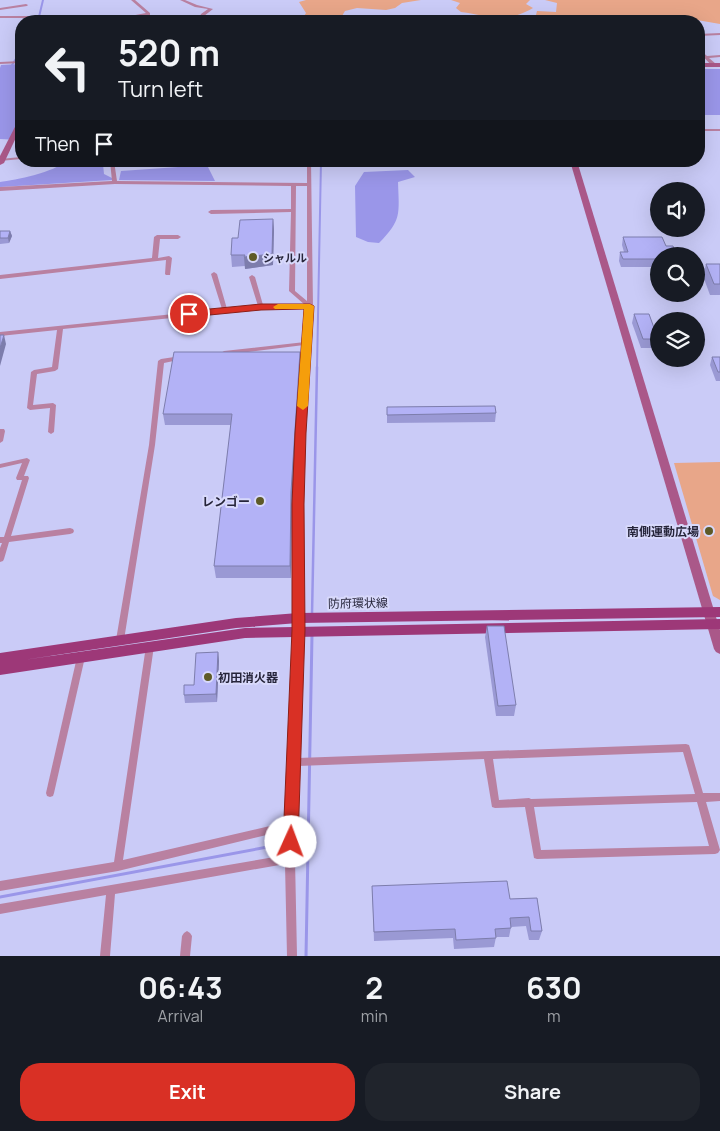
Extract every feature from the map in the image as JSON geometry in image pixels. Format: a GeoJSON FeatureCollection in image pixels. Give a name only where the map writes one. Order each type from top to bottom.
{"type":"FeatureCollection","features":[{"type":"Feature","properties":{"kind":"main road"},"geometry":{"type":"LineString","coordinates":[[0,658],[236,623],[298,624],[715,618]]}},
{"type":"Feature","properties":{"kind":"main road"},"geometry":{"type":"LineString","coordinates":[[0,669],[298,624]]}},
{"type":"Feature","properties":{"kind":"street"},"geometry":{"type":"LineString","coordinates":[[133,0],[149,14],[143,15]]}},
{"type":"Feature","properties":{"kind":"street"},"geometry":{"type":"LineString","coordinates":[[182,0],[196,6],[211,9],[203,15]]}},
{"type":"Feature","properties":{"kind":"street"},"geometry":{"type":"LineString","coordinates":[[0,9],[26,5]]}},
{"type":"Feature","properties":{"kind":"street"},"geometry":{"type":"LineString","coordinates":[[0,17],[15,17]]}},
{"type":"Feature","properties":{"kind":"street"},"geometry":{"type":"LineString","coordinates":[[705,35],[720,34]]}},
{"type":"Feature","properties":{"kind":"street"},"geometry":{"type":"LineString","coordinates":[[706,57],[720,56]]}},
{"type":"Feature","properties":{"kind":"street"},"geometry":{"type":"LineString","coordinates":[[706,57],[717,65]]}},
{"type":"Feature","properties":{"kind":"street"},"geometry":{"type":"LineString","coordinates":[[0,63],[15,63]]}},
{"type":"Feature","properties":{"kind":"street"},"geometry":{"type":"LineString","coordinates":[[705,130],[720,130]]}},
{"type":"Feature","properties":{"kind":"street"},"geometry":{"type":"LineString","coordinates":[[0,161],[15,133]]}},
{"type":"Feature","properties":{"kind":"street"},"geometry":{"type":"LineString","coordinates":[[0,161],[15,159]]}},
{"type":"Feature","properties":{"kind":"street"},"geometry":{"type":"LineString","coordinates":[[113,167],[115,182]]}},
{"type":"Feature","properties":{"kind":"street"},"geometry":{"type":"LineString","coordinates":[[292,956],[290,859],[298,624],[300,433],[310,306],[308,185],[310,167]]}},
{"type":"Feature","properties":{"kind":"street"},"geometry":{"type":"LineString","coordinates":[[576,167],[715,618],[720,648]]}},
{"type":"Feature","properties":{"kind":"street"},"geometry":{"type":"LineString","coordinates":[[0,189],[115,182],[308,185]]}},
{"type":"Feature","properties":{"kind":"street"},"geometry":{"type":"LineString","coordinates":[[294,185],[292,291],[310,306]]}},
{"type":"Feature","properties":{"kind":"street"},"geometry":{"type":"LineString","coordinates":[[212,212],[294,210]]}},
{"type":"Feature","properties":{"kind":"street"},"geometry":{"type":"LineString","coordinates":[[155,259],[157,237],[178,237]]}},
{"type":"Feature","properties":{"kind":"street"},"geometry":{"type":"LineString","coordinates":[[0,277],[170,258],[168,274]]}},
{"type":"Feature","properties":{"kind":"street"},"geometry":{"type":"LineString","coordinates":[[214,274],[225,311]]}},
{"type":"Feature","properties":{"kind":"street"},"geometry":{"type":"LineString","coordinates":[[252,277],[261,307]]}},
{"type":"Feature","properties":{"kind":"street"},"geometry":{"type":"LineString","coordinates":[[0,334],[261,307],[310,306]]}},
{"type":"Feature","properties":{"kind":"street"},"geometry":{"type":"LineString","coordinates":[[51,432],[53,406],[30,408],[34,372],[55,369],[60,327]]}},
{"type":"Feature","properties":{"kind":"street"},"geometry":{"type":"LineString","coordinates":[[220,354],[308,343]]}},
{"type":"Feature","properties":{"kind":"street"},"geometry":{"type":"LineString","coordinates":[[120,640],[152,445],[161,361],[190,357]]}},
{"type":"Feature","properties":{"kind":"street"},"geometry":{"type":"LineString","coordinates":[[0,441],[2,431]]}},
{"type":"Feature","properties":{"kind":"street"},"geometry":{"type":"LineString","coordinates":[[0,466],[27,460],[19,478],[26,478],[3,540],[0,559]]}},
{"type":"Feature","properties":{"kind":"street"},"geometry":{"type":"LineString","coordinates":[[3,540],[70,532]]}},
{"type":"Feature","properties":{"kind":"street"},"geometry":{"type":"LineString","coordinates":[[118,866],[150,646]]}},
{"type":"Feature","properties":{"kind":"street"},"geometry":{"type":"LineString","coordinates":[[50,793],[81,656]]}},
{"type":"Feature","properties":{"kind":"street"},"geometry":{"type":"LineString","coordinates":[[293,762],[686,748],[715,850],[537,855],[528,802]]}},
{"type":"Feature","properties":{"kind":"street"},"geometry":{"type":"LineString","coordinates":[[488,755],[495,804],[720,797]]}},
{"type":"Feature","properties":{"kind":"street"},"geometry":{"type":"LineString","coordinates":[[0,886],[118,866],[291,826]]}},
{"type":"Feature","properties":{"kind":"street"},"geometry":{"type":"LineString","coordinates":[[0,909],[290,859]]}},
{"type":"Feature","properties":{"kind":"street"},"geometry":{"type":"LineString","coordinates":[[106,956],[111,890]]}},
{"type":"Feature","properties":{"kind":"street"},"geometry":{"type":"LineString","coordinates":[[185,956],[187,936]]}},
{"type":"Feature","properties":{"kind":"shaded area"},"geometry":{"type":"Polygon","coordinates":[[[306,0],[421,0],[402,3],[395,8],[386,10],[357,8],[345,11],[343,15],[305,15],[306,13],[299,2],[306,0]]]}},
{"type":"Feature","properties":{"kind":"shaded area"},"geometry":{"type":"Polygon","coordinates":[[[451,0],[530,0],[526,4],[533,8],[517,15],[478,15],[461,12],[456,8],[460,3],[451,0]]]}},
{"type":"Feature","properties":{"kind":"shaded area"},"geometry":{"type":"Polygon","coordinates":[[[545,0],[720,0],[720,24],[705,21],[705,15],[536,15],[537,11],[556,12],[557,3],[545,0]]]}},
{"type":"Feature","properties":{"kind":"shaded area"},"geometry":{"type":"Polygon","coordinates":[[[15,64],[15,140],[0,139],[1,65],[15,64]]]}},
{"type":"Feature","properties":{"kind":"shaded area"},"geometry":{"type":"Polygon","coordinates":[[[705,69],[720,69],[720,115],[705,115],[705,69]]]}},
{"type":"Feature","properties":{"kind":"shaded area"},"geometry":{"type":"Polygon","coordinates":[[[56,167],[103,167],[104,174],[112,178],[112,180],[0,187],[0,182],[56,167]]]}},
{"type":"Feature","properties":{"kind":"shaded area"},"geometry":{"type":"Polygon","coordinates":[[[208,167],[215,181],[119,180],[121,171],[208,167]]]}},
{"type":"Feature","properties":{"kind":"shaded area"},"geometry":{"type":"Polygon","coordinates":[[[408,170],[415,177],[398,182],[398,216],[392,228],[379,243],[368,242],[356,237],[355,186],[364,172],[408,170]]]}},
{"type":"Feature","properties":{"kind":"shaded area","name":"南側運動広場"},"geometry":{"type":"Polygon","coordinates":[[[720,462],[720,600],[713,596],[674,463],[720,462]]]}},
{"type":"Feature","properties":{"kind":"building","name":"シャルル"},"geometry":{"type":"Polygon","coordinates":[[[273,219],[272,254],[244,257],[245,255],[231,255],[232,238],[238,238],[240,220],[273,219]]]}},
{"type":"Feature","properties":{"kind":"building"},"geometry":{"type":"Polygon","coordinates":[[[0,231],[10,231],[8,238],[0,238],[0,231]]]}},
{"type":"Feature","properties":{"kind":"building"},"geometry":{"type":"Polygon","coordinates":[[[623,237],[662,237],[666,246],[673,247],[650,247],[650,259],[623,259],[620,252],[628,252],[623,237]]]}},
{"type":"Feature","properties":{"kind":"building"},"geometry":{"type":"Polygon","coordinates":[[[706,264],[720,264],[720,284],[714,284],[706,264]]]}},
{"type":"Feature","properties":{"kind":"building"},"geometry":{"type":"Polygon","coordinates":[[[634,314],[649,314],[650,317],[650,339],[643,339],[634,314]]]}},
{"type":"Feature","properties":{"kind":"building"},"geometry":{"type":"Polygon","coordinates":[[[0,335],[4,335],[0,348],[0,335]]]}},
{"type":"Feature","properties":{"kind":"building","name":"レンゴー"},"geometry":{"type":"Polygon","coordinates":[[[174,352],[300,352],[291,492],[290,566],[214,566],[232,414],[163,414],[174,352]]]}},
{"type":"Feature","properties":{"kind":"building"},"geometry":{"type":"Polygon","coordinates":[[[712,357],[720,357],[720,372],[718,372],[712,357]]]}},
{"type":"Feature","properties":{"kind":"building"},"geometry":{"type":"Polygon","coordinates":[[[495,406],[496,413],[387,415],[387,407],[495,406]]]}},
{"type":"Feature","properties":{"kind":"building"},"geometry":{"type":"Polygon","coordinates":[[[487,626],[504,626],[516,705],[498,706],[487,626]]]}},
{"type":"Feature","properties":{"kind":"building","name":"初田消火器"},"geometry":{"type":"Polygon","coordinates":[[[218,652],[216,694],[184,695],[184,685],[194,685],[196,653],[218,652]]]}},
{"type":"Feature","properties":{"kind":"building"},"geometry":{"type":"Polygon","coordinates":[[[507,881],[510,899],[537,898],[542,931],[531,931],[529,917],[510,918],[511,928],[495,929],[496,938],[456,940],[455,929],[374,932],[372,886],[507,881]]]}},
{"type":"Feature","properties":{"kind":"waterway"},"geometry":{"type":"LineString","coordinates":[[39,15],[43,0]]}},
{"type":"Feature","properties":{"kind":"waterway"},"geometry":{"type":"LineString","coordinates":[[12,65],[15,60]]}},
{"type":"Feature","properties":{"kind":"waterway"},"geometry":{"type":"LineString","coordinates":[[317,368],[321,167]]}},
{"type":"Feature","properties":{"kind":"waterway"},"geometry":{"type":"LineString","coordinates":[[312,615],[317,367]]}},
{"type":"Feature","properties":{"kind":"waterway"},"geometry":{"type":"LineString","coordinates":[[306,956],[312,635]]}},
{"type":"Feature","properties":{"kind":"waterway"},"geometry":{"type":"LineString","coordinates":[[295,842],[308,839]]}},
{"type":"Feature","properties":{"kind":"waterway"},"geometry":{"type":"LineString","coordinates":[[0,897],[289,843]]}},
{"type":"Feature","properties":{"kind":"slow traffic"},"geometry":{"type":"LineString","coordinates":[[278,307],[310,306],[303,406]]}},
{"type":"Feature","properties":{"kind":"place","name":"シャルル"},"geometry":{"type":"Point","coordinates":[253,257]}},
{"type":"Feature","properties":{"kind":"place","name":"レンゴー"},"geometry":{"type":"Point","coordinates":[260,501]}},
{"type":"Feature","properties":{"kind":"place","name":"南側運動広場"},"geometry":{"type":"Point","coordinates":[709,531]}},
{"type":"Feature","properties":{"kind":"place","name":"初田消火器"},"geometry":{"type":"Point","coordinates":[208,677]}},
{"type":"Feature","properties":{"kind":"route"},"geometry":{"type":"LineString","coordinates":[[189,314],[261,307],[310,306],[300,433],[298,504],[299,630],[291,842]]}}]}
